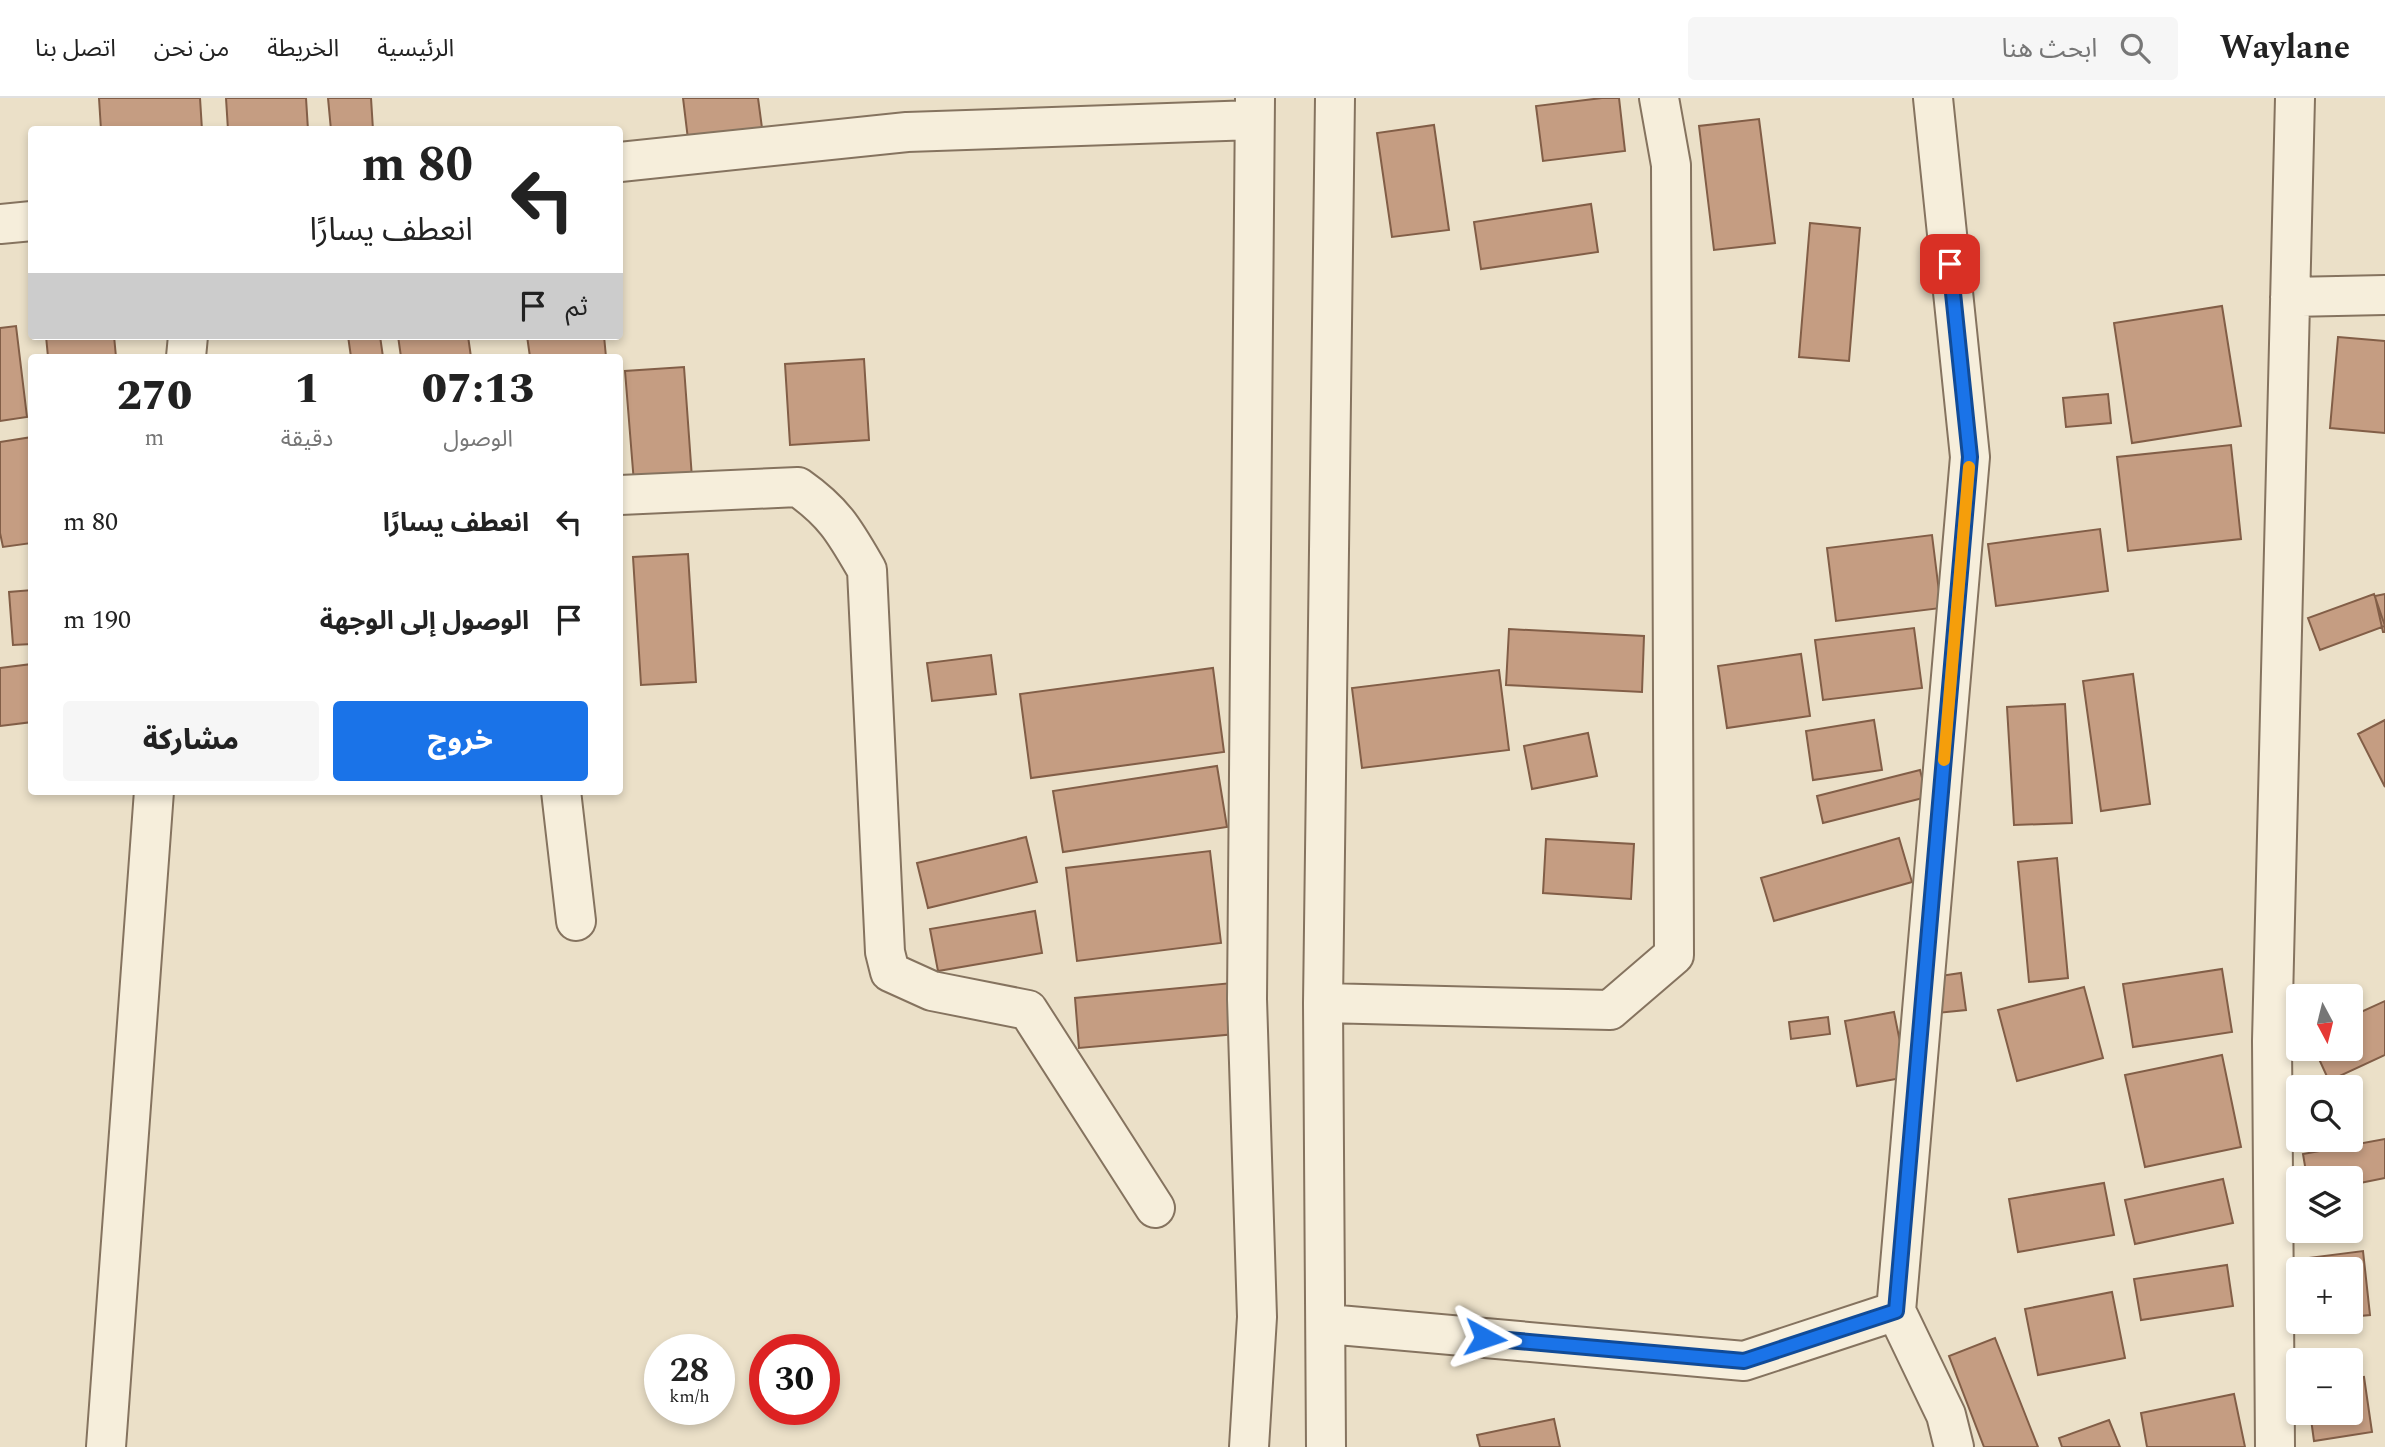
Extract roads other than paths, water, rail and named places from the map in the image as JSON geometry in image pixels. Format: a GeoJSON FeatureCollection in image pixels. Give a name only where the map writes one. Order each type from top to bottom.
{"type":"FeatureCollection","features":[{"type":"Feature","properties":{"kind":"street"},"geometry":{"type":"LineString","coordinates":[[1326,1447],[1323,1003],[1335,98]]}},
{"type":"Feature","properties":{"kind":"street"},"geometry":{"type":"LineString","coordinates":[[1323,1003],[1610,1010],[1674,955],[1671,165],[1659,98]]}},
{"type":"Feature","properties":{"kind":"street"},"geometry":{"type":"LineString","coordinates":[[1933,98],[1970,457],[1896,1311],[1946,1415],[1954,1447]]}},
{"type":"Feature","properties":{"kind":"street"},"geometry":{"type":"LineString","coordinates":[[2275,1447],[2272,1041],[2295,98]]}},
{"type":"Feature","properties":{"kind":"street"},"geometry":{"type":"LineString","coordinates":[[623,162],[907,132],[1254,109],[1247,999],[1256,1317],[1249,1447]]}},
{"type":"Feature","properties":{"kind":"street"},"geometry":{"type":"LineString","coordinates":[[0,223],[28,221]]}},
{"type":"Feature","properties":{"kind":"street"},"geometry":{"type":"LineString","coordinates":[[2290,296],[2385,295]]}},
{"type":"Feature","properties":{"kind":"street"},"geometry":{"type":"LineString","coordinates":[[623,495],[798,487],[821,504],[840,525],[867,570],[885,952],[890,972],[932,991],[1028,1010],[1155,1208]]}},
{"type":"Feature","properties":{"kind":"street"},"geometry":{"type":"LineString","coordinates":[[106,1447],[154,795]]}},
{"type":"Feature","properties":{"kind":"street"},"geometry":{"type":"LineString","coordinates":[[561,795],[576,921]]}},
{"type":"Feature","properties":{"kind":"street"},"geometry":{"type":"LineString","coordinates":[[1327,1324],[1744,1361],[1896,1311]]}}]}
